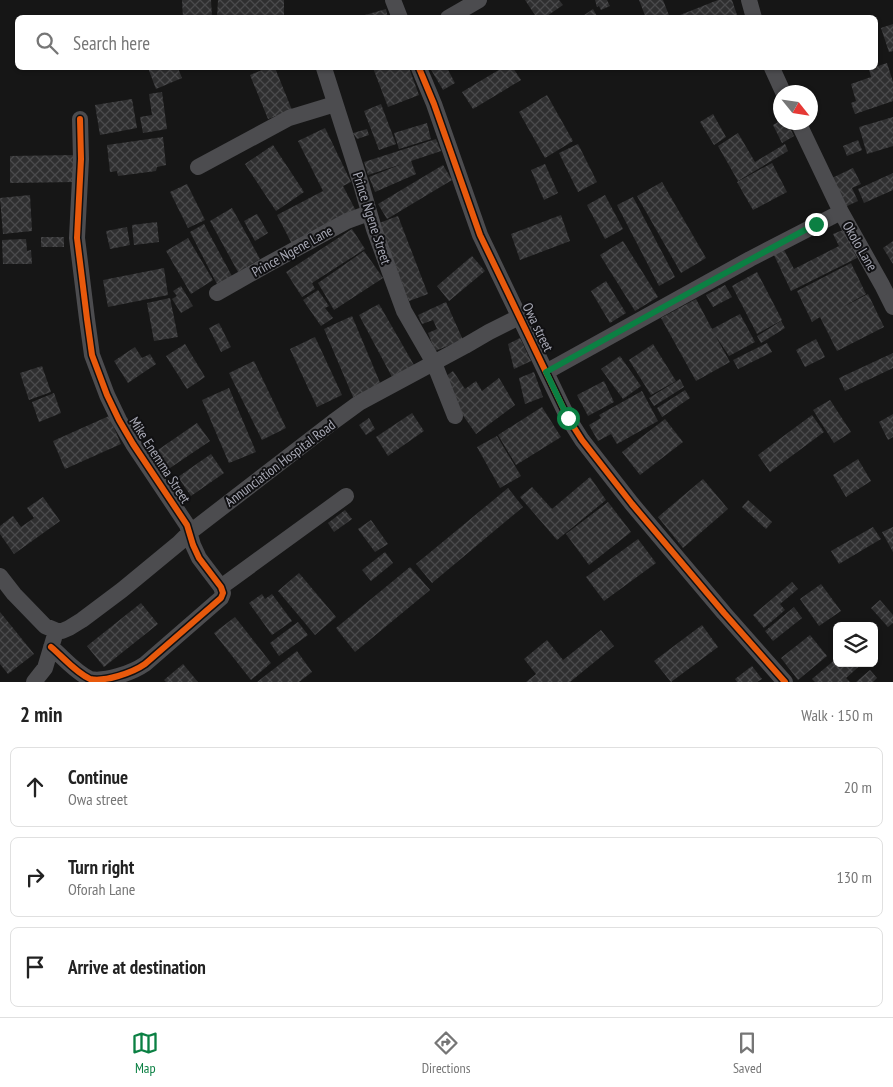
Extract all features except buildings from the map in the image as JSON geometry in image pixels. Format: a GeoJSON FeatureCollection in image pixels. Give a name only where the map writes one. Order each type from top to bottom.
{"type":"FeatureCollection","features":[{"type":"Feature","properties":{"kind":"street"},"geometry":{"type":"LineString","coordinates":[[393,0],[399,15]]}},
{"type":"Feature","properties":{"kind":"street"},"geometry":{"type":"LineString","coordinates":[[453,15],[479,0]]}},
{"type":"Feature","properties":{"kind":"street"},"geometry":{"type":"LineString","coordinates":[[749,0],[753,15]]}},
{"type":"Feature","properties":{"kind":"street","name":"Prince Ngene Street"},"geometry":{"type":"LineString","coordinates":[[325,70],[369,213],[404,311],[434,363],[455,416]]}},
{"type":"Feature","properties":{"kind":"street","name":"Owa street"},"geometry":{"type":"LineString","coordinates":[[420,70],[434,104],[480,235],[568,418],[593,455],[660,537],[785,682]]}},
{"type":"Feature","properties":{"kind":"street"},"geometry":{"type":"LineString","coordinates":[[773,70],[780,85]]}},
{"type":"Feature","properties":{"kind":"street"},"geometry":{"type":"LineString","coordinates":[[198,167],[289,118],[335,104]]}},
{"type":"Feature","properties":{"kind":"street","name":"Mike Enemma Street"},"geometry":{"type":"LineString","coordinates":[[80,119],[81,159],[77,238],[92,355],[119,420],[187,525],[199,558],[221,588]]}},
{"type":"Feature","properties":{"kind":"street","name":"Okolo Lane"},"geometry":{"type":"LineString","coordinates":[[802,130],[840,212],[893,307]]}},
{"type":"Feature","properties":{"kind":"street"},"geometry":{"type":"LineString","coordinates":[[546,372],[750,259],[840,212]]}},
{"type":"Feature","properties":{"kind":"street","name":"Prince Ngene Lane"},"geometry":{"type":"LineString","coordinates":[[217,293],[347,221],[369,213]]}},
{"type":"Feature","properties":{"kind":"street","name":"Annunciation Hospital Road"},"geometry":{"type":"LineString","coordinates":[[57,631],[69,628],[82,620],[122,590],[189,533],[359,403],[519,317]]}},
{"type":"Feature","properties":{"kind":"street"},"geometry":{"type":"LineString","coordinates":[[51,647],[77,670],[91,679],[107,680],[134,672],[221,598],[223,593],[221,588],[346,496]]}},
{"type":"Feature","properties":{"kind":"street"},"geometry":{"type":"LineString","coordinates":[[0,576],[14,594],[45,626],[57,631],[45,668],[34,682]]}},
{"type":"Feature","properties":{"kind":"cycle path"},"geometry":{"type":"LineString","coordinates":[[420,70],[434,104],[480,235],[568,418],[582,440],[632,504],[785,682]]}},
{"type":"Feature","properties":{"kind":"cycle path"},"geometry":{"type":"LineString","coordinates":[[51,647],[74,668],[90,679],[96,680],[118,676],[133,671],[145,664],[221,598],[223,593],[221,587],[199,558],[187,525],[119,420],[92,355],[77,238],[81,159],[80,119]]}},
{"type":"Feature","properties":{"kind":"route"},"geometry":{"type":"LineString","coordinates":[[568,418],[546,372],[816,224]]}}]}
